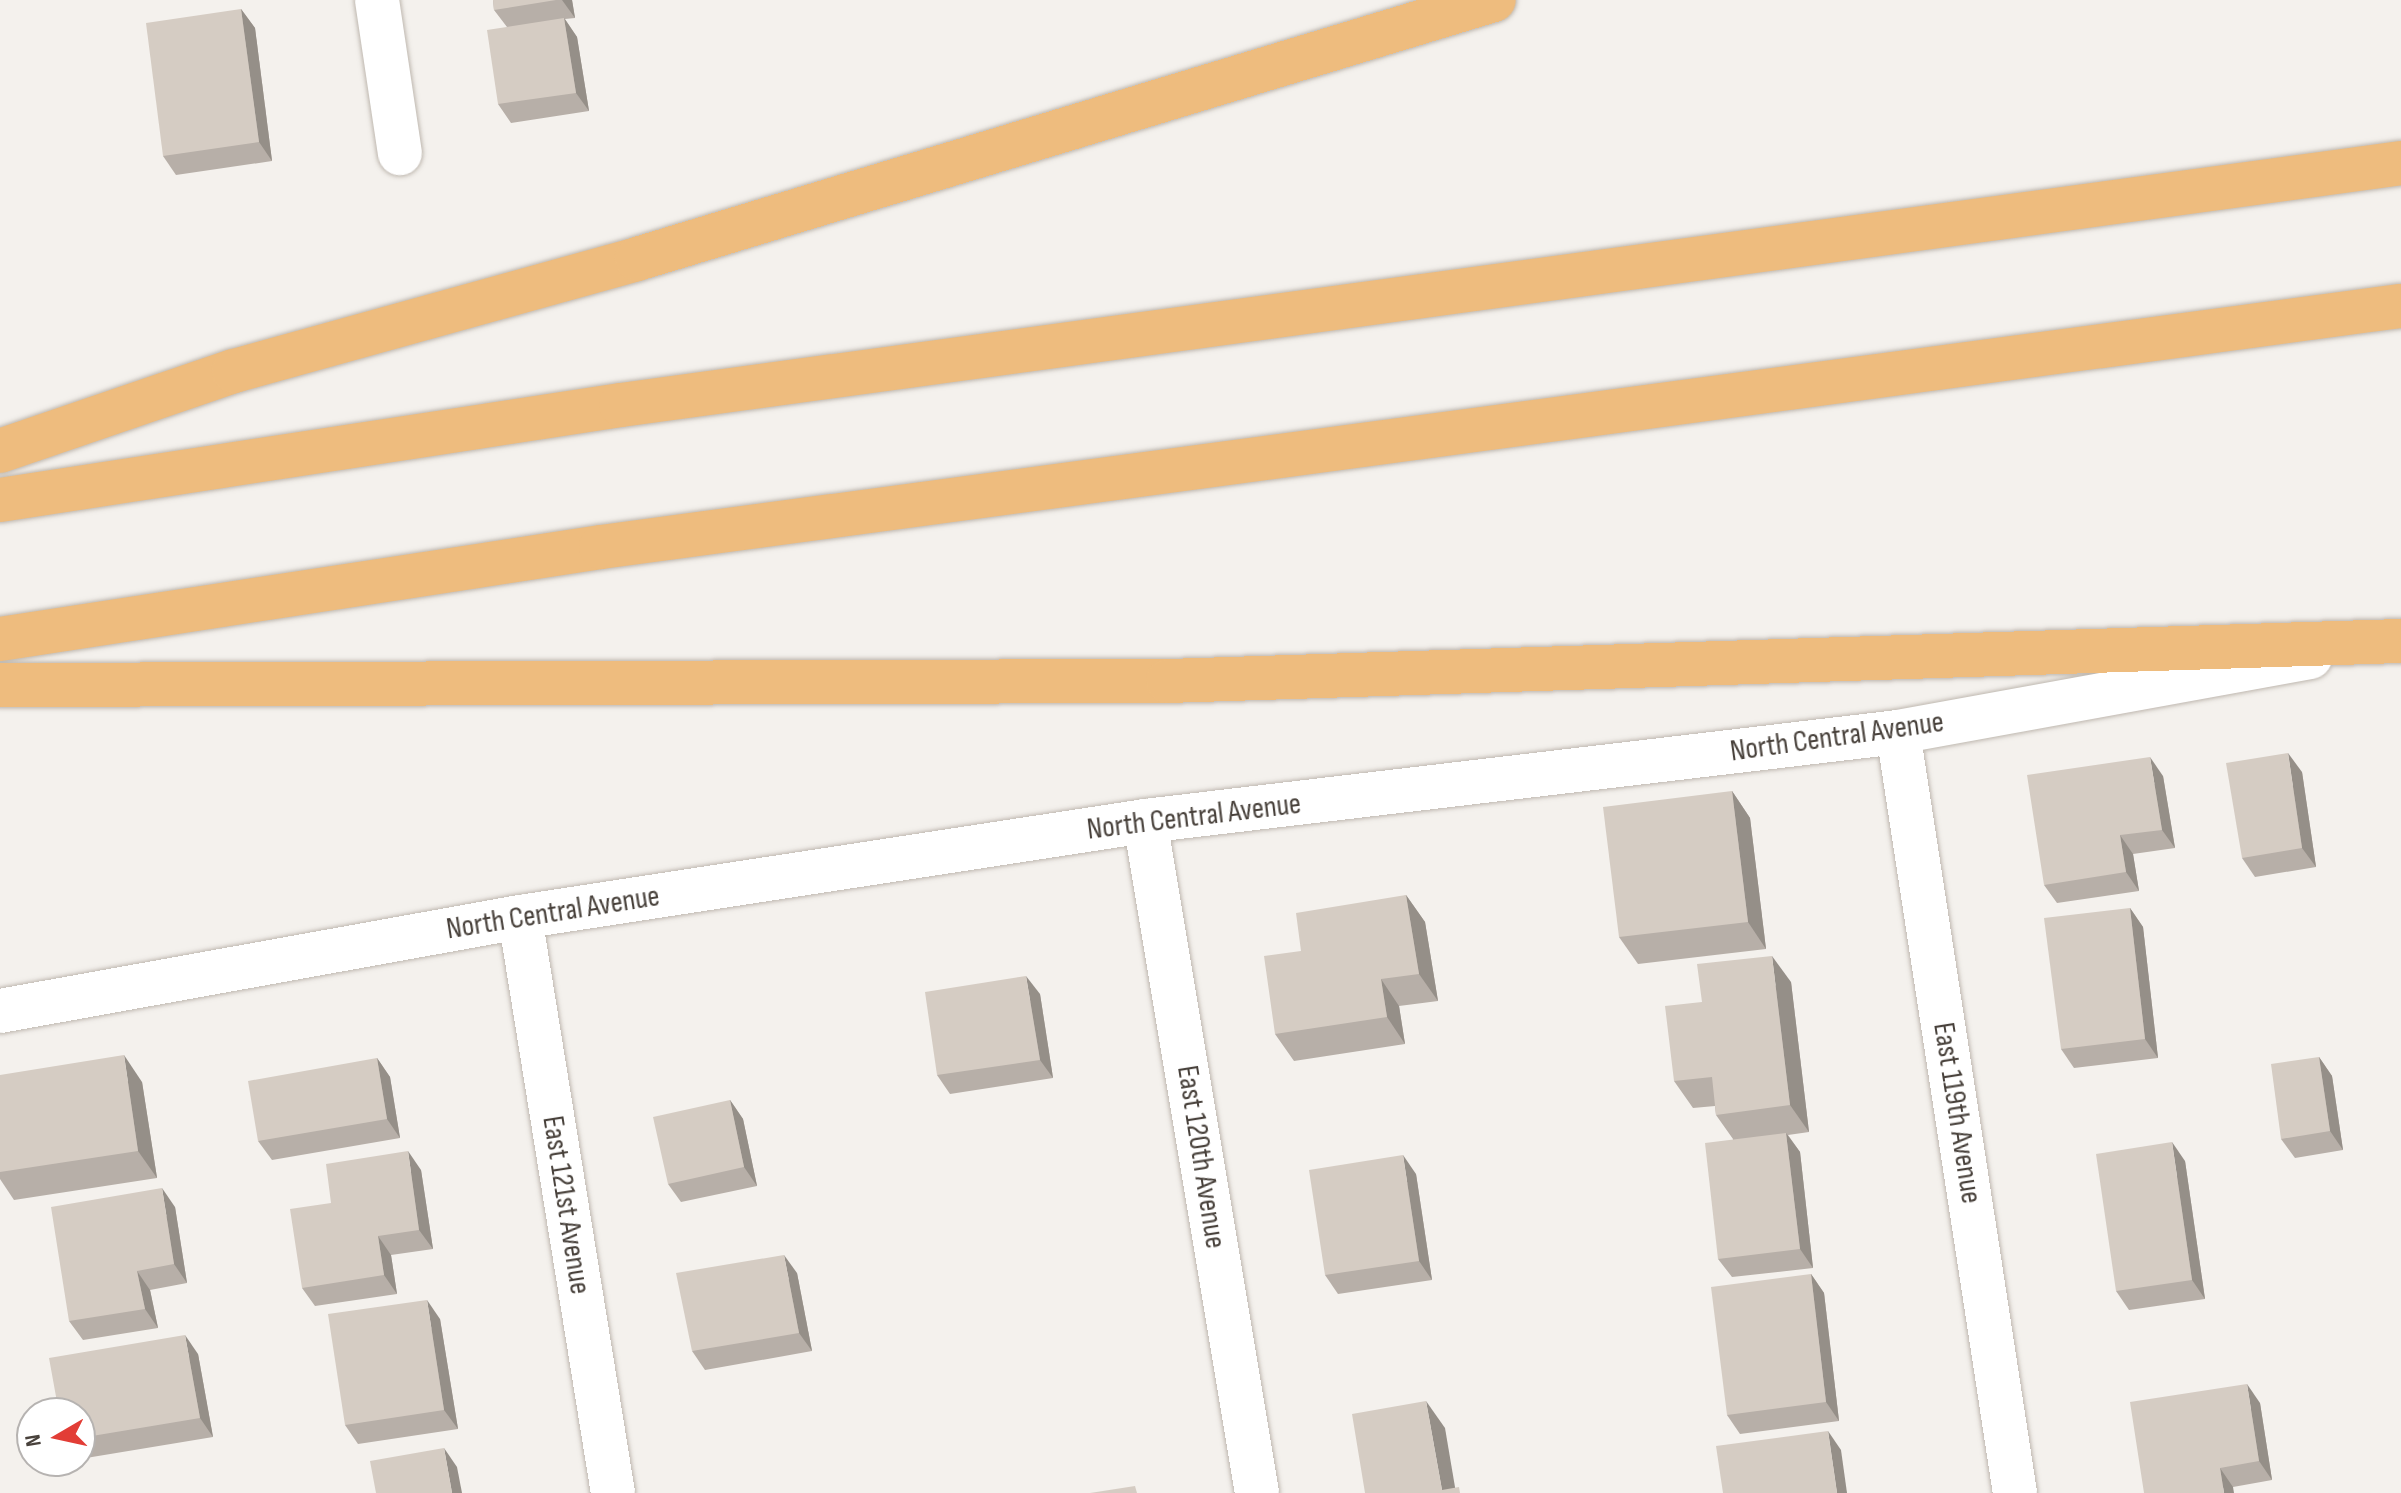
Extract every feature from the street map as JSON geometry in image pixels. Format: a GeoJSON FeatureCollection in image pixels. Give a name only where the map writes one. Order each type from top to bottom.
{"type":"FeatureCollection","features":[{"type":"Feature","properties":{"kind":"highway"},"geometry":{"type":"LineString","coordinates":[[0,451],[234,371],[637,259],[1494,0]]}},
{"type":"Feature","properties":{"kind":"highway"},"geometry":{"type":"LineString","coordinates":[[0,500],[621,405],[2401,163]]}},
{"type":"Feature","properties":{"kind":"highway"},"geometry":{"type":"LineString","coordinates":[[0,639],[616,545],[2401,306]]}},
{"type":"Feature","properties":{"kind":"highway"},"geometry":{"type":"LineString","coordinates":[[0,685],[1168,681],[2396,642]]}},
{"type":"Feature","properties":{"kind":"street"},"geometry":{"type":"LineString","coordinates":[[377,0],[400,153]]}},
{"type":"Feature","properties":{"kind":"street","name":"North Central Avenue"},"geometry":{"type":"LineString","coordinates":[[0,1011],[520,917],[1145,821],[1898,732],[2396,642]]}},
{"type":"Feature","properties":{"kind":"street","name":"East 119th Avenue"},"geometry":{"type":"LineString","coordinates":[[1898,732],[2015,1493]]}},
{"type":"Feature","properties":{"kind":"street","name":"East 120th Avenue"},"geometry":{"type":"LineString","coordinates":[[1145,821],[1257,1493]]}},
{"type":"Feature","properties":{"kind":"street","name":"East 121st Avenue"},"geometry":{"type":"LineString","coordinates":[[520,917],[613,1493]]}},
{"type":"Feature","properties":{"kind":"building"},"geometry":{"type":"Polygon","coordinates":[[[493,0],[556,0],[494,10],[493,0]]]}},
{"type":"Feature","properties":{"kind":"building"},"geometry":{"type":"Polygon","coordinates":[[[241,9],[259,142],[163,156],[146,23],[241,9]]]}},
{"type":"Feature","properties":{"kind":"building"},"geometry":{"type":"Polygon","coordinates":[[[564,18],[576,93],[498,104],[487,30],[564,18]]]}},
{"type":"Feature","properties":{"kind":"building"},"geometry":{"type":"Polygon","coordinates":[[[2288,753],[2302,848],[2242,858],[2226,763],[2288,753]]]}},
{"type":"Feature","properties":{"kind":"building"},"geometry":{"type":"Polygon","coordinates":[[[2150,757],[2162,830],[2120,835],[2126,872],[2044,885],[2027,775],[2150,757]]]}},
{"type":"Feature","properties":{"kind":"building"},"geometry":{"type":"Polygon","coordinates":[[[1732,791],[1748,922],[1619,937],[1603,807],[1732,791]]]}},
{"type":"Feature","properties":{"kind":"building"},"geometry":{"type":"Polygon","coordinates":[[[1406,895],[1419,974],[1381,979],[1387,1017],[1275,1034],[1264,956],[1301,951],[1296,913],[1406,895]]]}},
{"type":"Feature","properties":{"kind":"building"},"geometry":{"type":"Polygon","coordinates":[[[2130,908],[2145,1039],[2061,1049],[2044,918],[2130,908]]]}},
{"type":"Feature","properties":{"kind":"building"},"geometry":{"type":"Polygon","coordinates":[[[1772,956],[1790,1105],[1716,1115],[1712,1077],[1674,1081],[1665,1006],[1702,1002],[1697,964],[1772,956]]]}},
{"type":"Feature","properties":{"kind":"building"},"geometry":{"type":"Polygon","coordinates":[[[1026,976],[1040,1060],[937,1075],[925,992],[1026,976]]]}},
{"type":"Feature","properties":{"kind":"building"},"geometry":{"type":"Polygon","coordinates":[[[124,1055],[138,1151],[0,1172],[0,1075],[124,1055]]]}},
{"type":"Feature","properties":{"kind":"building"},"geometry":{"type":"Polygon","coordinates":[[[2319,1057],[2330,1131],[2281,1139],[2271,1064],[2319,1057]]]}},
{"type":"Feature","properties":{"kind":"building"},"geometry":{"type":"Polygon","coordinates":[[[377,1058],[387,1119],[258,1141],[248,1081],[377,1058]]]}},
{"type":"Feature","properties":{"kind":"building"},"geometry":{"type":"Polygon","coordinates":[[[730,1100],[744,1167],[668,1184],[653,1117],[730,1100]]]}},
{"type":"Feature","properties":{"kind":"building"},"geometry":{"type":"Polygon","coordinates":[[[1786,1133],[1800,1249],[1718,1259],[1705,1143],[1786,1133]]]}},
{"type":"Feature","properties":{"kind":"building"},"geometry":{"type":"Polygon","coordinates":[[[2172,1142],[2192,1280],[2116,1291],[2096,1154],[2172,1142]]]}},
{"type":"Feature","properties":{"kind":"building"},"geometry":{"type":"Polygon","coordinates":[[[408,1151],[419,1230],[378,1236],[384,1275],[302,1288],[290,1209],[331,1203],[326,1164],[408,1151]]]}},
{"type":"Feature","properties":{"kind":"building"},"geometry":{"type":"Polygon","coordinates":[[[1403,1155],[1419,1261],[1325,1275],[1309,1170],[1403,1155]]]}},
{"type":"Feature","properties":{"kind":"building"},"geometry":{"type":"Polygon","coordinates":[[[162,1188],[174,1264],[137,1271],[145,1309],[69,1321],[51,1207],[162,1188]]]}},
{"type":"Feature","properties":{"kind":"building"},"geometry":{"type":"Polygon","coordinates":[[[784,1255],[799,1333],[692,1351],[676,1273],[784,1255]]]}},
{"type":"Feature","properties":{"kind":"building"},"geometry":{"type":"Polygon","coordinates":[[[1811,1274],[1826,1402],[1727,1415],[1711,1287],[1811,1274]]]}},
{"type":"Feature","properties":{"kind":"building"},"geometry":{"type":"Polygon","coordinates":[[[427,1300],[444,1410],[345,1425],[328,1314],[427,1300]]]}},
{"type":"Feature","properties":{"kind":"building"},"geometry":{"type":"Polygon","coordinates":[[[185,1335],[200,1418],[96,1435],[96,1397],[56,1397],[49,1358],[185,1335]]]}},
{"type":"Feature","properties":{"kind":"building"},"geometry":{"type":"Polygon","coordinates":[[[2247,1384],[2259,1461],[2220,1468],[2224,1493],[2144,1493],[2130,1402],[2247,1384]]]}},
{"type":"Feature","properties":{"kind":"building"},"geometry":{"type":"Polygon","coordinates":[[[1426,1401],[1442,1490],[1459,1487],[1460,1493],[1365,1493],[1352,1414],[1426,1401]]]}},
{"type":"Feature","properties":{"kind":"building"},"geometry":{"type":"Polygon","coordinates":[[[1828,1431],[1837,1493],[1723,1493],[1716,1446],[1828,1431]]]}},
{"type":"Feature","properties":{"kind":"building"},"geometry":{"type":"Polygon","coordinates":[[[444,1448],[452,1493],[376,1493],[370,1461],[444,1448]]]}},
{"type":"Feature","properties":{"kind":"building"},"geometry":{"type":"Polygon","coordinates":[[[1135,1486],[1137,1493],[1090,1493],[1135,1486]]]}}]}
